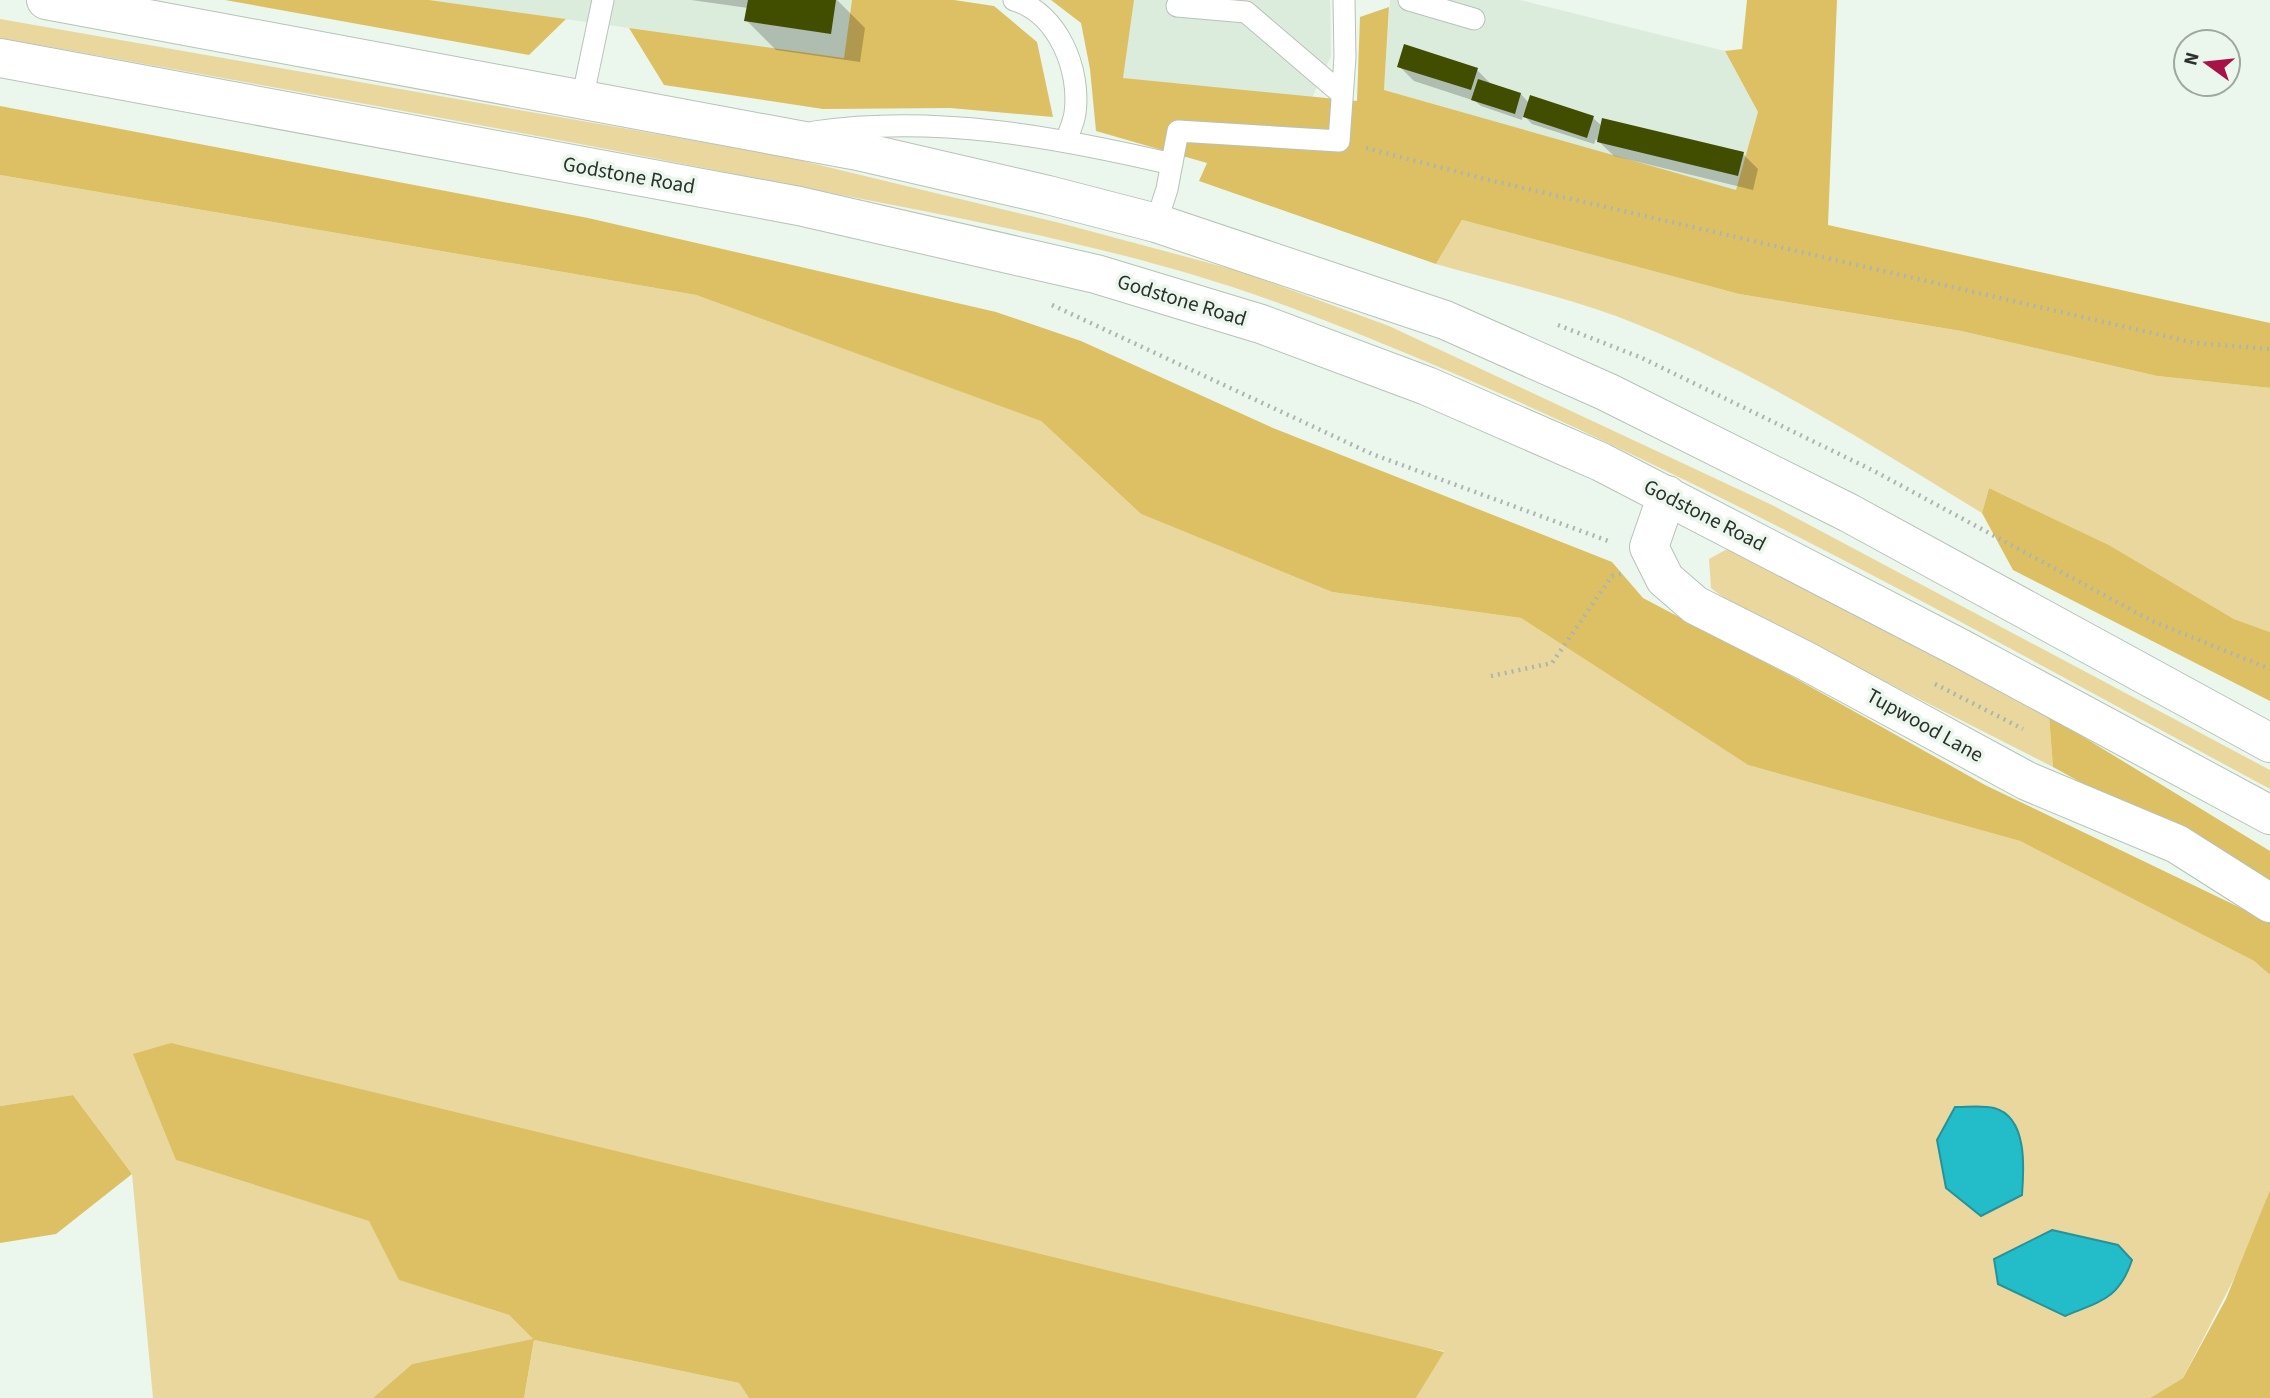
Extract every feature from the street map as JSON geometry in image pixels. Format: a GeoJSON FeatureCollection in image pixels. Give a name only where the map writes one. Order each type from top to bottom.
{"type":"FeatureCollection","features":[{"type":"Feature","properties":{"kind":"main road"},"geometry":{"type":"LineString","coordinates":[[46,0],[779,137],[1048,195],[1156,223],[1445,320],[1607,392],[1849,513],[2270,743]]}},
{"type":"Feature","properties":{"kind":"main road","name":"Godstone Road"},"geometry":{"type":"LineString","coordinates":[[0,58],[799,206],[1096,274],[1261,324],[1427,386],[1601,462],[2270,815]]}},
{"type":"Feature","properties":{"kind":"main road"},"geometry":{"type":"LineString","coordinates":[[1655,557],[1667,495]]}},
{"type":"Feature","properties":{"kind":"main road","name":"Tupwood Lane"},"geometry":{"type":"LineString","coordinates":[[1655,557],[1665,579],[1695,605],[1806,661],[2027,781],[2177,844],[2270,903]]}},
{"type":"Feature","properties":{"kind":"lane"},"geometry":{"type":"LineString","coordinates":[[582,100],[603,0]]}},
{"type":"Feature","properties":{"kind":"lane"},"geometry":{"type":"LineString","coordinates":[[1014,0],[1024,3],[1056,30],[1074,73],[1075,113],[1067,139]]}},
{"type":"Feature","properties":{"kind":"lane"},"geometry":{"type":"LineString","coordinates":[[1156,223],[1178,131],[1339,141],[1344,0]]}},
{"type":"Feature","properties":{"kind":"lane"},"geometry":{"type":"LineString","coordinates":[[1409,0],[1474,19]]}},
{"type":"Feature","properties":{"kind":"lane"},"geometry":{"type":"LineString","coordinates":[[1177,6],[1246,12],[1342,94]]}},
{"type":"Feature","properties":{"kind":"lane"},"geometry":{"type":"LineString","coordinates":[[779,137],[833,129],[947,127],[1067,139],[1172,164]]}},
{"type":"Feature","properties":{"kind":"path"},"geometry":{"type":"LineString","coordinates":[[1339,141],[1489,180],[2196,343],[2270,349]]}},
{"type":"Feature","properties":{"kind":"path"},"geometry":{"type":"LineString","coordinates":[[1046,302],[1372,453],[1604,541],[1655,557]]}},
{"type":"Feature","properties":{"kind":"path"},"geometry":{"type":"LineString","coordinates":[[1491,676],[1552,663],[1612,576],[1655,557]]}},
{"type":"Feature","properties":{"kind":"path"},"geometry":{"type":"LineString","coordinates":[[1927,680],[2024,730]]}},
{"type":"Feature","properties":{"kind":"shaded area"},"geometry":{"type":"Polygon","coordinates":[[[225,0],[429,0],[566,19],[529,55],[225,0]]]}},
{"type":"Feature","properties":{"kind":"shaded area"},"geometry":{"type":"Polygon","coordinates":[[[429,0],[852,0],[845,58],[429,0]]]}},
{"type":"Feature","properties":{"kind":"shaded area"},"geometry":{"type":"Polygon","coordinates":[[[852,0],[954,0],[994,6],[1037,42],[1053,117],[950,108],[823,109],[664,85],[629,28],[844,58],[852,0]]]}},
{"type":"Feature","properties":{"kind":"shaded area"},"geometry":{"type":"Polygon","coordinates":[[[1051,0],[1134,0],[1123,78],[1357,101],[1360,17],[1389,7],[1384,90],[1736,190],[1758,112],[1725,51],[1742,49],[1747,0],[1837,0],[1828,225],[2270,323],[2270,388],[2157,376],[1961,331],[1739,294],[1462,220],[1436,264],[1199,181],[1207,163],[1096,131],[1090,69],[1081,23],[1051,0]]]}},
{"type":"Feature","properties":{"kind":"shaded area"},"geometry":{"type":"Polygon","coordinates":[[[1134,0],[1330,0],[1331,56],[1312,98],[1122,78],[1134,0]]]}},
{"type":"Feature","properties":{"kind":"shaded area"},"geometry":{"type":"Polygon","coordinates":[[[1390,0],[1520,0],[1725,51],[1758,112],[1737,191],[1384,90],[1390,0]]]}},
{"type":"Feature","properties":{"kind":"shaded area"},"geometry":{"type":"Polygon","coordinates":[[[0,19],[782,156],[1060,223],[1239,271],[1389,326],[1772,505],[2270,770],[2270,789],[1910,595],[1667,471],[1419,358],[1231,287],[1106,251],[914,209],[492,127],[0,38],[0,19]]]}},
{"type":"Feature","properties":{"kind":"shaded area"},"geometry":{"type":"Polygon","coordinates":[[[0,106],[588,218],[996,312],[1081,341],[1273,428],[1612,562],[1643,598],[1793,677],[1985,785],[2270,922],[2270,975],[2254,961],[2020,841],[1748,765],[1521,618],[1332,592],[1141,514],[1041,421],[696,295],[0,175],[0,106]]]}},
{"type":"Feature","properties":{"kind":"shaded area"},"geometry":{"type":"Polygon","coordinates":[[[0,175],[696,295],[1040,420],[1141,514],[1332,592],[1521,618],[1748,765],[2020,841],[2254,961],[2270,975],[2270,1190],[2245,1257],[2183,1378],[2150,1398],[1416,1398],[1444,1351],[176,1160],[370,1221],[400,1280],[509,1315],[534,1340],[739,1383],[749,1398],[524,1398],[534,1341],[412,1364],[373,1398],[153,1398],[132,1174],[73,1095],[0,1106],[0,175]]]}},
{"type":"Feature","properties":{"kind":"shaded area"},"geometry":{"type":"Polygon","coordinates":[[[1462,220],[1739,294],[1961,331],[2157,376],[2270,388],[2270,632],[2234,619],[2109,545],[1989,488],[1982,513],[1803,406],[1711,357],[1664,336],[1572,301],[1436,264],[1462,220]]]}},
{"type":"Feature","properties":{"kind":"shaded area"},"geometry":{"type":"Polygon","coordinates":[[[1989,488],[2109,545],[2234,619],[2270,632],[2270,701],[2013,570],[1982,513],[1989,488]]]}},
{"type":"Feature","properties":{"kind":"shaded area"},"geometry":{"type":"Polygon","coordinates":[[[1729,548],[2049,716],[2053,767],[1732,604],[1711,588],[1709,559],[1729,548]]]}},
{"type":"Feature","properties":{"kind":"shaded area"},"geometry":{"type":"Polygon","coordinates":[[[2049,716],[2270,851],[2270,887],[2053,767],[2049,716]]]}},
{"type":"Feature","properties":{"kind":"shaded area"},"geometry":{"type":"Polygon","coordinates":[[[171,1043],[1444,1352],[1416,1398],[749,1398],[739,1383],[534,1340],[524,1398],[373,1398],[412,1364],[533,1339],[509,1315],[399,1280],[369,1221],[176,1160],[133,1054],[171,1043]]]}},
{"type":"Feature","properties":{"kind":"shaded area"},"geometry":{"type":"Polygon","coordinates":[[[73,1095],[132,1174],[56,1234],[0,1243],[0,1106],[73,1095]]]}},
{"type":"Feature","properties":{"kind":"shaded area"},"geometry":{"type":"Polygon","coordinates":[[[2270,1190],[2270,1398],[2150,1398],[2183,1378],[2226,1299],[2270,1190]]]}},
{"type":"Feature","properties":{"kind":"water"},"geometry":{"type":"Polygon","coordinates":[[[1955,1107],[1990,1107],[2005,1113],[2013,1122],[2022,1145],[2022,1195],[1981,1216],[1946,1188],[1937,1140],[1955,1107]]]}},
{"type":"Feature","properties":{"kind":"water"},"geometry":{"type":"Polygon","coordinates":[[[2052,1230],[2118,1245],[2132,1260],[2115,1291],[2099,1302],[2065,1316],[1998,1284],[1994,1259],[2052,1230]]]}},
{"type":"Feature","properties":{"kind":"building"},"geometry":{"type":"Polygon","coordinates":[[[748,0],[836,0],[831,34],[744,21],[748,0]]]}},
{"type":"Feature","properties":{"kind":"building"},"geometry":{"type":"Polygon","coordinates":[[[1404,44],[1478,68],[1471,90],[1397,67],[1404,44]]]}},
{"type":"Feature","properties":{"kind":"building"},"geometry":{"type":"Polygon","coordinates":[[[1478,79],[1521,93],[1515,114],[1471,100],[1478,79]]]}},
{"type":"Feature","properties":{"kind":"building"},"geometry":{"type":"Polygon","coordinates":[[[1530,95],[1594,116],[1587,138],[1523,117],[1530,95]]]}},
{"type":"Feature","properties":{"kind":"building"},"geometry":{"type":"Polygon","coordinates":[[[1602,118],[1744,152],[1738,176],[1597,142],[1602,118]]]}}]}
